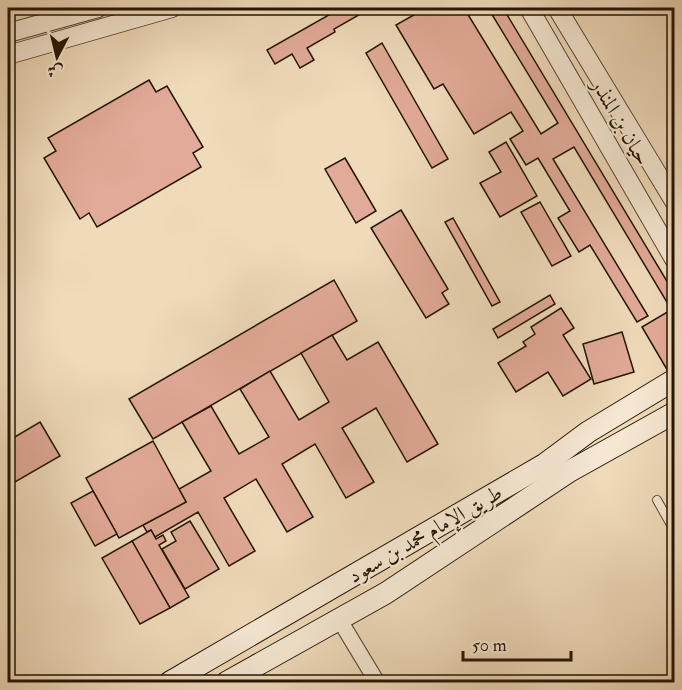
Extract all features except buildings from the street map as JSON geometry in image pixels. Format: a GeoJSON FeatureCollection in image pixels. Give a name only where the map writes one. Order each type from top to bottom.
{"type":"FeatureCollection","features":[{"type":"Feature","properties":{"kind":"main road","name":"طريق الإمام محمد بن سعود"},"geometry":{"type":"LineString","coordinates":[[170,682],[545,464],[588,432],[675,380]]}},
{"type":"Feature","properties":{"kind":"main road","name":"طريق الإمام محمد بن سعود"},"geometry":{"type":"LineString","coordinates":[[227,682],[395,586],[570,471],[675,413]]}},
{"type":"Feature","properties":{"kind":"street"},"geometry":{"type":"LineString","coordinates":[[8,33],[98,8]]}},
{"type":"Feature","properties":{"kind":"street"},"geometry":{"type":"LineString","coordinates":[[8,55],[172,8]]}},
{"type":"Feature","properties":{"kind":"street","name":"حيان بن المنذر"},"geometry":{"type":"LineString","coordinates":[[529,8],[675,259]]}},
{"type":"Feature","properties":{"kind":"street","name":"حيان بن المنذر"},"geometry":{"type":"LineString","coordinates":[[557,8],[675,201]]}},
{"type":"Feature","properties":{"kind":"street"},"geometry":{"type":"LineString","coordinates":[[339,619],[377,682]]}},
{"type":"Feature","properties":{"kind":"lane"},"geometry":{"type":"LineString","coordinates":[[657,500],[675,530]]}}]}
